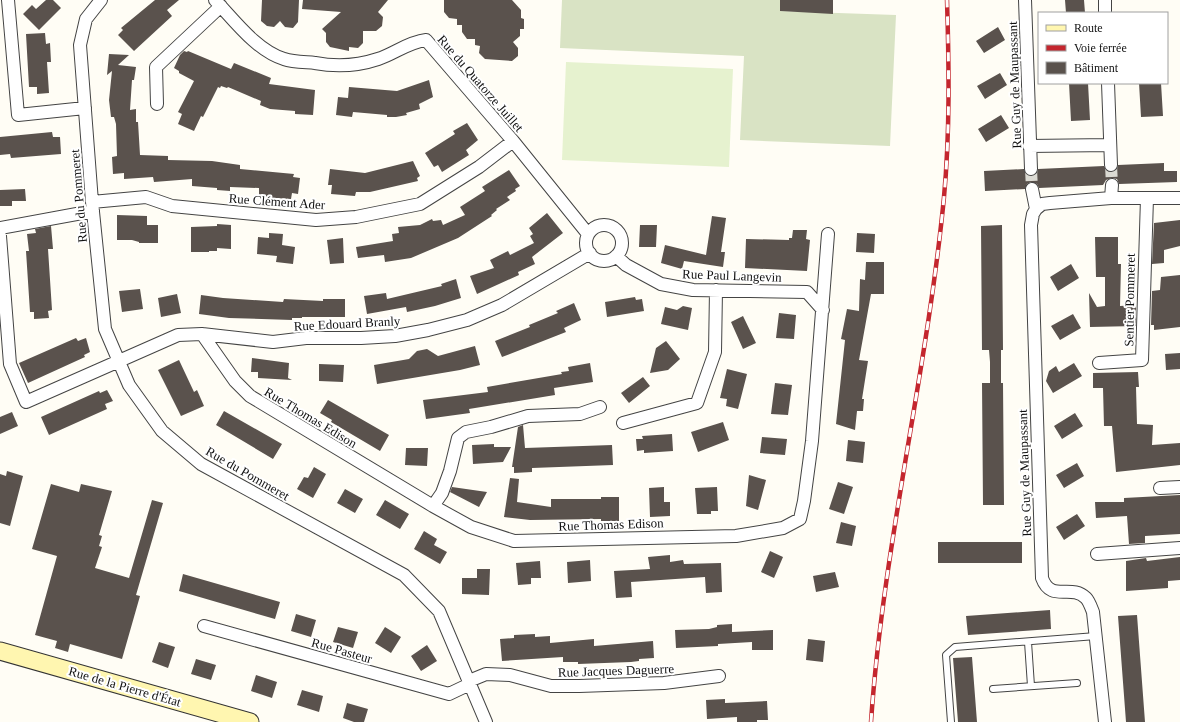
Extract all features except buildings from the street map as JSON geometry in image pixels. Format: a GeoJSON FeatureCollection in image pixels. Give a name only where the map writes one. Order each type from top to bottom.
{"type":"FeatureCollection","features":[{"type":"Feature","properties":{"kind":"street"},"geometry":{"type":"LineString","coordinates":[[8,0],[18,115],[85,108]]}},
{"type":"Feature","properties":{"kind":"street","name":"Rue du Pommeret"},"geometry":{"type":"LineString","coordinates":[[101,0],[86,19],[80,45],[105,329],[129,385],[162,431],[201,464],[404,575],[439,611],[486,722]]}},
{"type":"Feature","properties":{"kind":"street","name":"Rue Guy de Maupassant"},"geometry":{"type":"LineString","coordinates":[[1025,0],[1031,169]]}},
{"type":"Feature","properties":{"kind":"street"},"geometry":{"type":"LineString","coordinates":[[1104,0],[1105,12]]}},
{"type":"Feature","properties":{"kind":"street"},"geometry":{"type":"LineString","coordinates":[[157,104],[156,67],[218,2]]}},
{"type":"Feature","properties":{"kind":"street","name":"Rue du Quatorze Juillet"},"geometry":{"type":"LineString","coordinates":[[218,2],[239,28],[259,45],[284,59],[331,66],[357,65],[392,54],[415,41],[426,40],[513,141],[588,234]]}},
{"type":"Feature","properties":{"kind":"street"},"geometry":{"type":"LineString","coordinates":[[1108,84],[1111,165]]}},
{"type":"Feature","properties":{"kind":"street","name":"Rue Clément Ader"},"geometry":{"type":"LineString","coordinates":[[0,228],[93,206],[146,197],[172,206],[309,219],[356,217],[420,204],[479,167],[513,141]]}},
{"type":"Feature","properties":{"kind":"street"},"geometry":{"type":"LineString","coordinates":[[1029,146],[1110,145]]}},
{"type":"Feature","properties":{"kind":"street"},"geometry":{"type":"LineString","coordinates":[[1111,198],[1112,185]]}},
{"type":"Feature","properties":{"kind":"street","name":"Rue Guy de Maupassant"},"geometry":{"type":"LineString","coordinates":[[1032,189],[1036,209],[1032,214],[1031,225],[1042,578],[1045,586],[1051,591],[1078,592],[1087,598],[1093,612],[1105,722]]}},
{"type":"Feature","properties":{"kind":"street"},"geometry":{"type":"LineString","coordinates":[[1036,209],[1042,204],[1050,202],[1111,198],[1180,198]]}},
{"type":"Feature","properties":{"kind":"street","name":"Sentier Pommeret"},"geometry":{"type":"LineString","coordinates":[[1100,363],[1142,360],[1147,198]]}},
{"type":"Feature","properties":{"kind":"street"},"geometry":{"type":"LineString","coordinates":[[600,225],[614,227],[622,238],[620,252],[609,260],[601,261],[595,259],[590,253],[586,241],[588,234],[600,225]]}},
{"type":"Feature","properties":{"kind":"street","name":"Rue Thomas Edison"},"geometry":{"type":"LineString","coordinates":[[202,334],[235,381],[250,396],[433,506],[471,527],[514,541],[736,536],[783,528],[800,519],[804,501],[818,376],[828,234]]}},
{"type":"Feature","properties":{"kind":"street"},"geometry":{"type":"LineString","coordinates":[[0,236],[2,274]]}},
{"type":"Feature","properties":{"kind":"street","name":"Rue Edouard Branly"},"geometry":{"type":"LineString","coordinates":[[2,274],[10,364],[26,402],[178,335],[202,334],[273,342],[306,338],[361,338],[394,336],[428,330],[467,320],[502,305],[590,253]]}},
{"type":"Feature","properties":{"kind":"street","name":"Rue Paul Langevin"},"geometry":{"type":"LineString","coordinates":[[616,256],[626,265],[661,284],[693,290],[807,292],[822,310]]}},
{"type":"Feature","properties":{"kind":"street"},"geometry":{"type":"LineString","coordinates":[[623,423],[697,403],[715,352],[716,290]]}},
{"type":"Feature","properties":{"kind":"street"},"geometry":{"type":"LineString","coordinates":[[433,506],[442,493],[450,471],[458,438],[466,432],[491,427],[528,416],[580,414],[600,407]]}},
{"type":"Feature","properties":{"kind":"street"},"geometry":{"type":"LineString","coordinates":[[1160,488],[1180,487]]}},
{"type":"Feature","properties":{"kind":"street"},"geometry":{"type":"LineString","coordinates":[[1097,554],[1180,548]]}},
{"type":"Feature","properties":{"kind":"street","name":"Rue Pasteur"},"geometry":{"type":"LineString","coordinates":[[204,626],[449,694],[470,682]]}},
{"type":"Feature","properties":{"kind":"street","name":"Rue de la Pierre d'État"},"geometry":{"type":"LineString","coordinates":[[0,651],[250,722]]}},
{"type":"Feature","properties":{"kind":"street","name":"Rue Jacques Daguerre"},"geometry":{"type":"LineString","coordinates":[[470,682],[486,674],[510,675],[551,686],[664,683],[719,676]]}},
{"type":"Feature","properties":{"kind":"lane"},"geometry":{"type":"LineString","coordinates":[[951,722],[946,655],[955,647],[1096,636]]}},
{"type":"Feature","properties":{"kind":"lane"},"geometry":{"type":"LineString","coordinates":[[1028,642],[1031,686]]}},
{"type":"Feature","properties":{"kind":"lane"},"geometry":{"type":"LineString","coordinates":[[993,689],[1077,683]]}},
{"type":"Feature","properties":{"kind":"green space"},"geometry":{"type":"Polygon","coordinates":[[[562,0],[780,0],[780,11],[896,15],[890,146],[740,140],[744,56],[560,48],[562,0]]]}},
{"type":"Feature","properties":{"kind":"green space"},"geometry":{"type":"Polygon","coordinates":[[[566,62],[733,69],[729,167],[562,160],[566,62]]]}},
{"type":"Feature","properties":{"kind":"tunnel"},"geometry":{"type":"LineString","coordinates":[[1111,165],[1112,185]]}},
{"type":"Feature","properties":{"kind":"tunnel"},"geometry":{"type":"LineString","coordinates":[[1031,169],[1032,189]]}},
{"type":"Feature","properties":{"kind":"railway"},"geometry":{"type":"LineString","coordinates":[[871,722],[885,590],[927,329],[944,197],[948,99],[947,0]]}}]}
